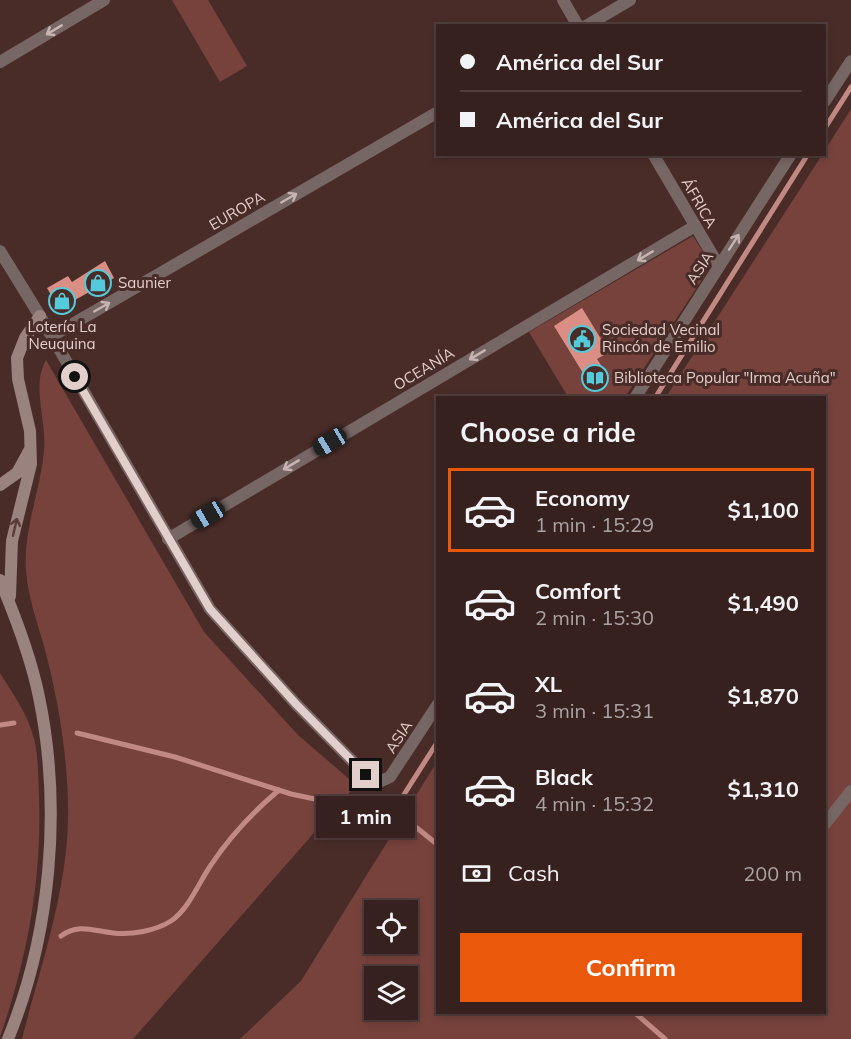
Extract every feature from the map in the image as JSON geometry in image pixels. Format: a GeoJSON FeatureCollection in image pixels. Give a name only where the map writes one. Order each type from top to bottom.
{"type":"FeatureCollection","features":[{"type":"Feature","properties":{"kind":"main road"},"geometry":{"type":"LineString","coordinates":[[11,606],[11,551],[16,523],[31,475],[32,446],[16,368],[20,348],[40,316]]}},
{"type":"Feature","properties":{"kind":"main road"},"geometry":{"type":"LineString","coordinates":[[0,485],[17,473],[32,446]]}},
{"type":"Feature","properties":{"kind":"main road"},"geometry":{"type":"LineString","coordinates":[[0,580],[11,606],[39,697],[48,763],[50,829],[45,895],[39,930],[8,1039]]}},
{"type":"Feature","properties":{"kind":"street"},"geometry":{"type":"LineString","coordinates":[[0,62],[104,0]]}},
{"type":"Feature","properties":{"kind":"street"},"geometry":{"type":"LineString","coordinates":[[563,0],[577,24]]}},
{"type":"Feature","properties":{"kind":"street"},"geometry":{"type":"LineString","coordinates":[[589,24],[630,0]]}},
{"type":"Feature","properties":{"kind":"street"},"geometry":{"type":"LineString","coordinates":[[826,99],[851,61]]}},
{"type":"Feature","properties":{"kind":"street","name":"EUROPA"},"geometry":{"type":"LineString","coordinates":[[52,336],[436,113]]}},
{"type":"Feature","properties":{"kind":"street","name":"ÁFRICA"},"geometry":{"type":"LineString","coordinates":[[654,156],[719,266]]}},
{"type":"Feature","properties":{"kind":"street","name":"ASIA"},"geometry":{"type":"LineString","coordinates":[[635,396],[789,156]]}},
{"type":"Feature","properties":{"kind":"street","name":"OCEANÍA"},"geometry":{"type":"LineString","coordinates":[[168,539],[695,226]]}},
{"type":"Feature","properties":{"kind":"street"},"geometry":{"type":"LineString","coordinates":[[0,250],[168,539]]}},
{"type":"Feature","properties":{"kind":"street","name":"ASIA"},"geometry":{"type":"LineString","coordinates":[[168,539],[200,594],[220,622],[366,775],[381,781],[394,773],[436,707]]}},
{"type":"Feature","properties":{"kind":"street"},"geometry":{"type":"LineString","coordinates":[[826,823],[851,791]]}},
{"type":"Feature","properties":{"kind":"shaded area"},"geometry":{"type":"Polygon","coordinates":[[[172,0],[208,0],[247,66],[220,82],[172,0]]]}},
{"type":"Feature","properties":{"kind":"shaded area"},"geometry":{"type":"Polygon","coordinates":[[[851,109],[851,1039],[240,1039],[301,981],[436,763],[436,1014],[826,1014],[826,396],[667,396],[821,156],[826,156],[826,148],[851,109]]]}},
{"type":"Feature","properties":{"kind":"shaded area"},"geometry":{"type":"Polygon","coordinates":[[[693,236],[708,260],[707,272],[626,396],[567,396],[529,332],[693,236]]]}},
{"type":"Feature","properties":{"kind":"shaded area"},"geometry":{"type":"Polygon","coordinates":[[[46,360],[204,632],[298,735],[356,785],[133,1039],[22,1039],[63,876],[68,821],[65,755],[58,711],[26,571],[27,540],[44,450],[40,381],[46,360]]]}},
{"type":"Feature","properties":{"kind":"shaded area"},"geometry":{"type":"Polygon","coordinates":[[[0,673],[25,714],[34,737],[38,763],[39,828],[31,919],[18,978],[0,1037],[0,673]]]}},
{"type":"Feature","properties":{"kind":"building"},"geometry":{"type":"Polygon","coordinates":[[[105,261],[114,278],[59,309],[47,288],[68,276],[72,282],[105,261]]]}},
{"type":"Feature","properties":{"kind":"building","name":"Sociedad Vecinal Rincón de Emilio"},"geometry":{"type":"Polygon","coordinates":[[[582,308],[609,352],[597,359],[608,376],[591,386],[554,326],[582,308]]]}},
{"type":"Feature","properties":{"kind":"waterway"},"geometry":{"type":"LineString","coordinates":[[826,126],[851,87]]}},
{"type":"Feature","properties":{"kind":"waterway"},"geometry":{"type":"LineString","coordinates":[[656,396],[807,156]]}},
{"type":"Feature","properties":{"kind":"waterway"},"geometry":{"type":"LineString","coordinates":[[0,725],[14,723]]}},
{"type":"Feature","properties":{"kind":"waterway"},"geometry":{"type":"LineString","coordinates":[[77,733],[175,757],[291,794],[391,815],[412,824],[436,843]]}},
{"type":"Feature","properties":{"kind":"waterway"},"geometry":{"type":"LineString","coordinates":[[391,815],[436,744]]}},
{"type":"Feature","properties":{"kind":"waterway"},"geometry":{"type":"LineString","coordinates":[[61,936],[80,929],[135,933],[151,930],[171,921],[183,910],[218,854],[234,834],[279,790]]}},
{"type":"Feature","properties":{"kind":"waterway"},"geometry":{"type":"LineString","coordinates":[[636,1014],[665,1039]]}},
{"type":"Feature","properties":{"kind":"place","name":"Saunier"},"geometry":{"type":"Point","coordinates":[98,283]}},
{"type":"Feature","properties":{"kind":"place","name":"Lotería La Neuquina"},"geometry":{"type":"Point","coordinates":[62,301]}},
{"type":"Feature","properties":{"kind":"place","name":"Sociedad Vecinal Rincón de Emilio"},"geometry":{"type":"Point","coordinates":[582,339]}},
{"type":"Feature","properties":{"kind":"place","name":"Biblioteca Popular \"Irma Acuña\""},"geometry":{"type":"Point","coordinates":[595,378]}},
{"type":"Feature","properties":{"kind":"route"},"geometry":{"type":"LineString","coordinates":[[75,377],[210,609],[296,704],[366,775]]}}]}
